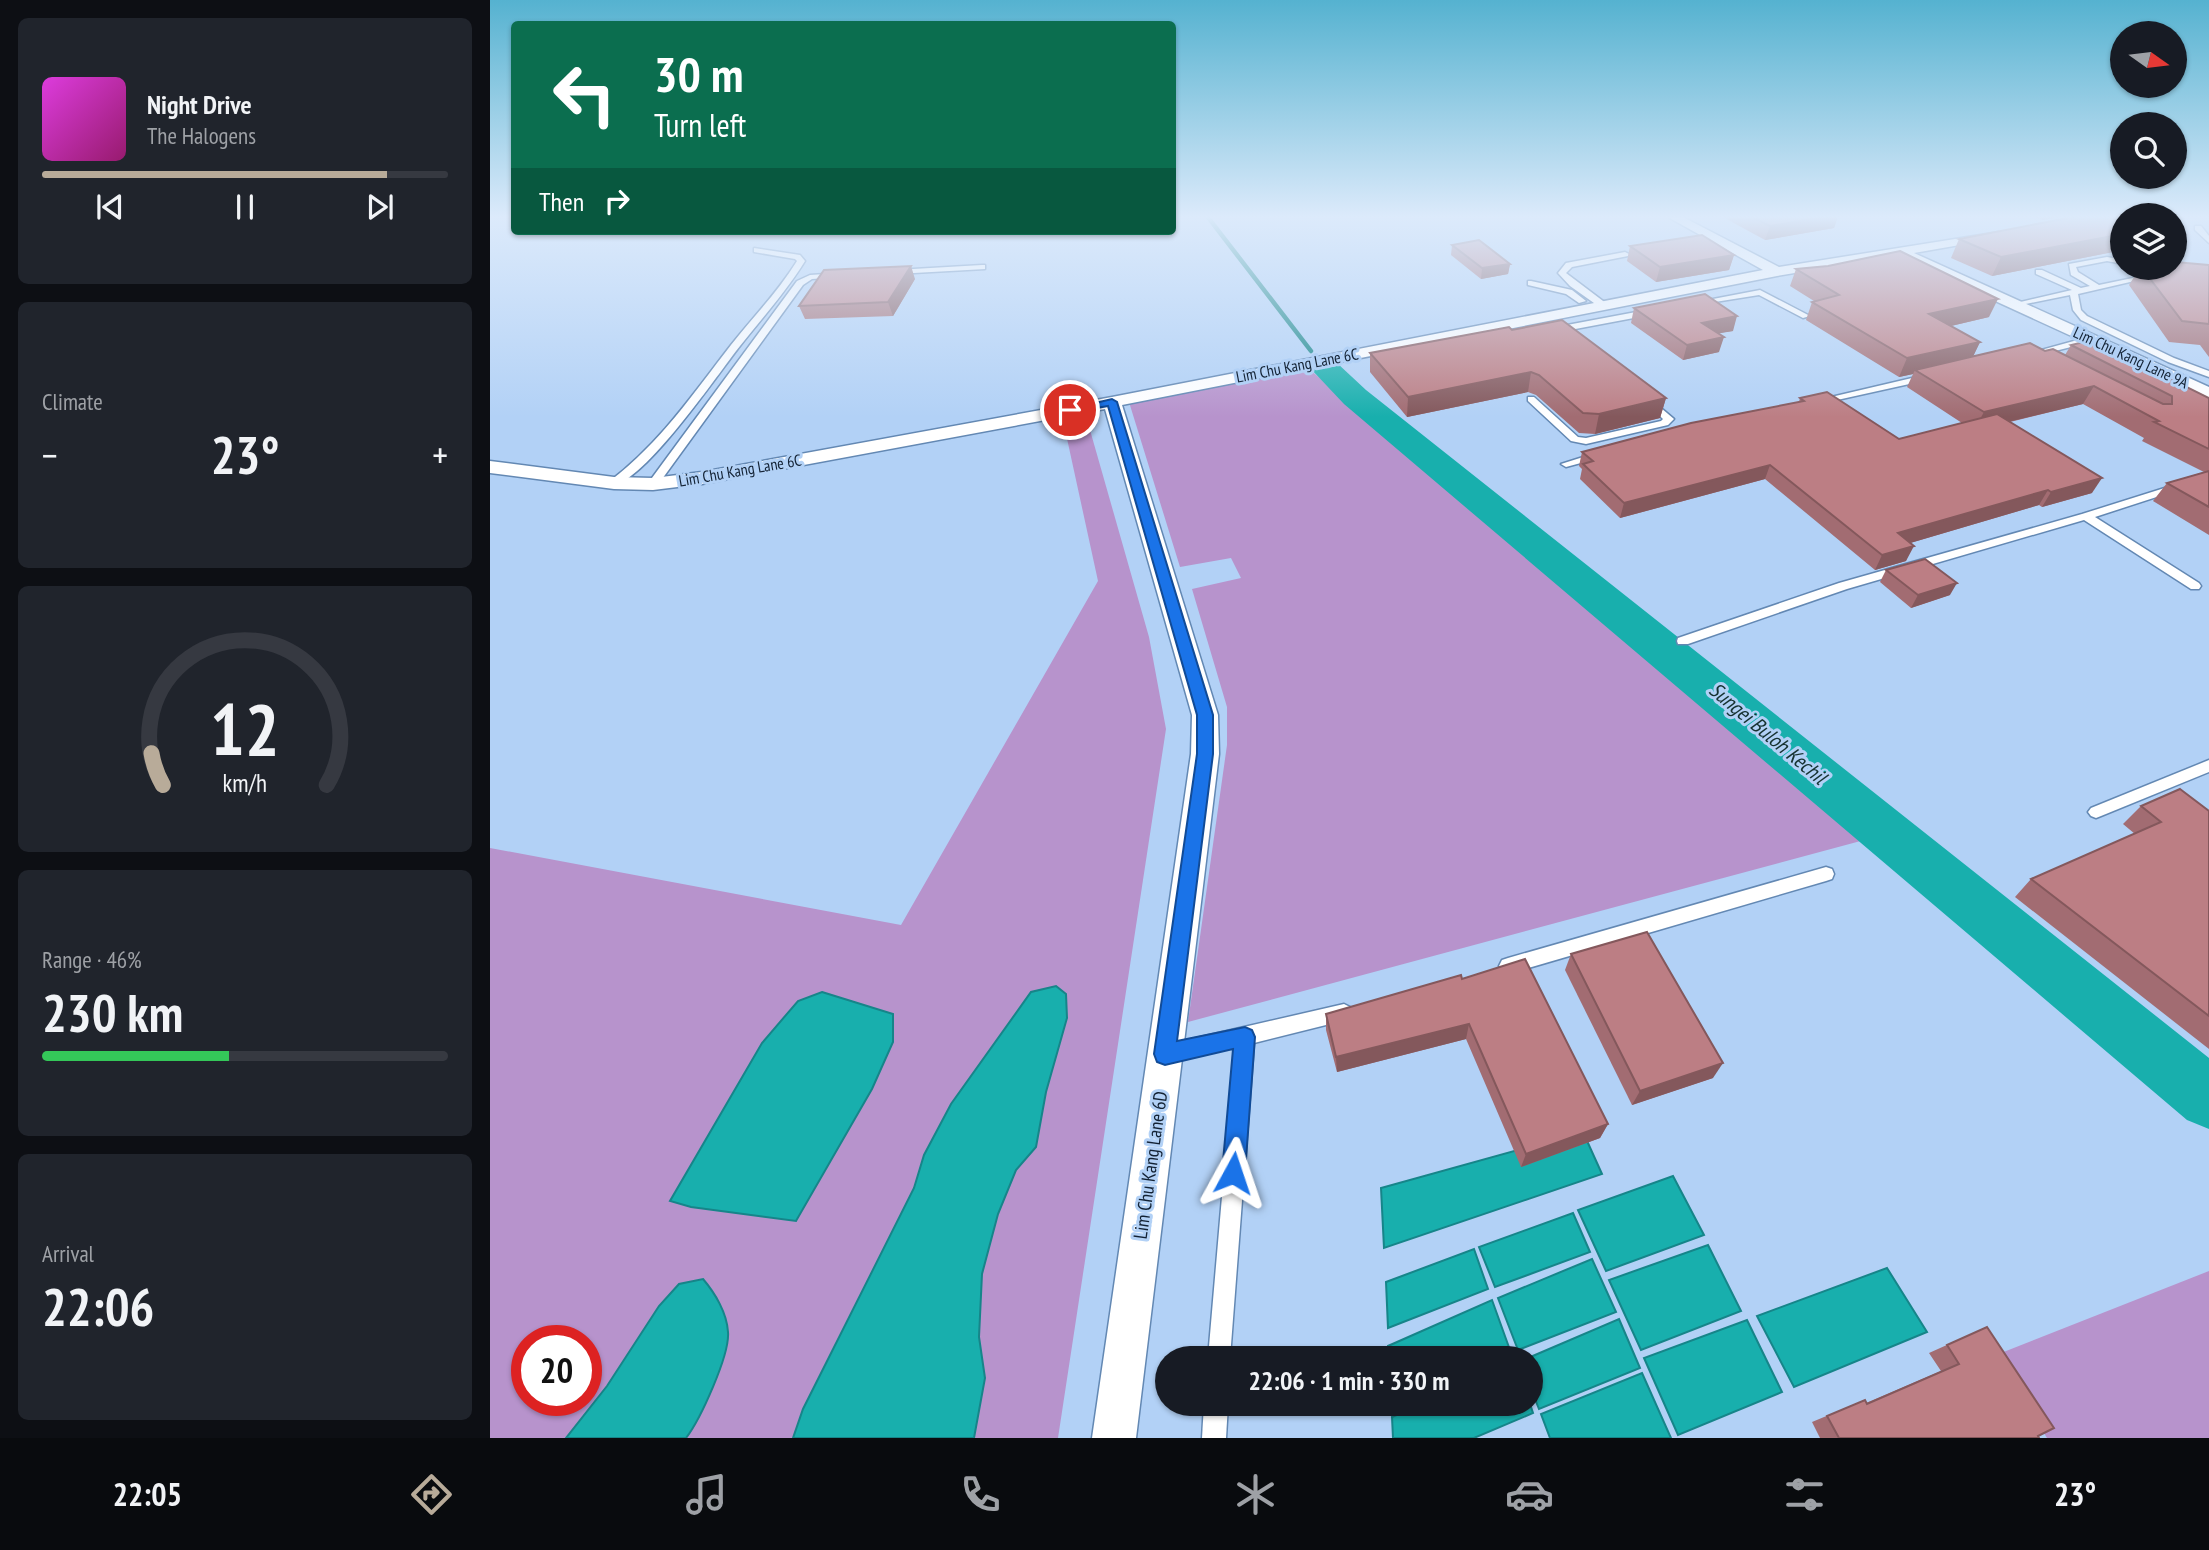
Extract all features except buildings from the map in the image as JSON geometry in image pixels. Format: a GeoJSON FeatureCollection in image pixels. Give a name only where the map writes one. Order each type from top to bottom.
{"type":"FeatureCollection","features":[{"type":"Feature","properties":{"kind":"street","name":"Lim Chu Kang Lane 6C"},"geometry":{"type":"LineString","coordinates":[[490,467],[614,483],[653,484],[702,478],[1112,402],[1724,283]]}},
{"type":"Feature","properties":{"kind":"street","name":"Lim Chu Kang Lane 9A"},"geometry":{"type":"LineString","coordinates":[[1969,283],[2209,394]]}},
{"type":"Feature","properties":{"kind":"street","name":"Lim Chu Kang Lane 6D"},"geometry":{"type":"LineString","coordinates":[[1112,402],[1205,715],[1205,754],[1114,1438]]}},
{"type":"Feature","properties":{"kind":"lane"},"geometry":{"type":"LineString","coordinates":[[614,483],[639,465],[677,423],[787,283]]}},
{"type":"Feature","properties":{"kind":"lane"},"geometry":{"type":"LineString","coordinates":[[653,484],[800,283]]}},
{"type":"Feature","properties":{"kind":"lane"},"geometry":{"type":"LineString","coordinates":[[1531,283],[1569,292],[1598,307]]}},
{"type":"Feature","properties":{"kind":"lane"},"geometry":{"type":"LineString","coordinates":[[1572,283],[1598,307]]}},
{"type":"Feature","properties":{"kind":"lane"},"geometry":{"type":"LineString","coordinates":[[1725,283],[1743,293]]}},
{"type":"Feature","properties":{"kind":"lane"},"geometry":{"type":"LineString","coordinates":[[2061,283],[2077,291]]}},
{"type":"Feature","properties":{"kind":"lane"},"geometry":{"type":"LineString","coordinates":[[2091,283],[2097,287]]}},
{"type":"Feature","properties":{"kind":"lane"},"geometry":{"type":"LineString","coordinates":[[2016,304],[2116,283]]}},
{"type":"Feature","properties":{"kind":"lane"},"geometry":{"type":"LineString","coordinates":[[2077,291],[2077,310],[2084,318],[2171,360],[2209,374]]}},
{"type":"Feature","properties":{"kind":"lane"},"geometry":{"type":"LineString","coordinates":[[1689,304],[1760,292],[1806,316]]}},
{"type":"Feature","properties":{"kind":"lane"},"geometry":{"type":"LineString","coordinates":[[1547,336],[1561,333],[1567,328],[1662,310]]}},
{"type":"Feature","properties":{"kind":"lane"},"geometry":{"type":"LineString","coordinates":[[1561,333],[1571,341]]}},
{"type":"Feature","properties":{"kind":"lane"},"geometry":{"type":"LineString","coordinates":[[2019,357],[2092,339]]}},
{"type":"Feature","properties":{"kind":"lane"},"geometry":{"type":"LineString","coordinates":[[2032,354],[2044,360]]}},
{"type":"Feature","properties":{"kind":"lane"},"geometry":{"type":"LineString","coordinates":[[1803,404],[1938,375]]}},
{"type":"Feature","properties":{"kind":"lane"},"geometry":{"type":"LineString","coordinates":[[1531,399],[1575,439],[1586,441],[1664,423],[1669,419],[1634,389]]}},
{"type":"Feature","properties":{"kind":"lane"},"geometry":{"type":"LineString","coordinates":[[1566,464],[1605,454]]}},
{"type":"Feature","properties":{"kind":"lane"},"geometry":{"type":"LineString","coordinates":[[1683,641],[1843,586],[2086,516],[2209,477]]}},
{"type":"Feature","properties":{"kind":"lane"},"geometry":{"type":"LineString","coordinates":[[2086,516],[2195,586]]}},
{"type":"Feature","properties":{"kind":"lane"},"geometry":{"type":"LineString","coordinates":[[2096,812],[2209,766]]}},
{"type":"Feature","properties":{"kind":"lane"},"geometry":{"type":"LineString","coordinates":[[1490,971],[1826,874]]}},
{"type":"Feature","properties":{"kind":"lane"},"geometry":{"type":"LineString","coordinates":[[1165,1054],[1356,1009]]}},
{"type":"Feature","properties":{"kind":"lane"},"geometry":{"type":"LineString","coordinates":[[1220,1346],[1245,1037]]}},
{"type":"Feature","properties":{"kind":"lane"},"geometry":{"type":"LineString","coordinates":[[1214,1438],[1215,1416]]}},
{"type":"Feature","properties":{"kind":"shaded area"},"geometry":{"type":"Polygon","coordinates":[[[1309,369],[1868,839],[1188,1022],[1227,745],[1227,707],[1192,589],[1241,578],[1231,558],[1180,567],[1129,402],[1309,369]]]}},
{"type":"Feature","properties":{"kind":"shaded area"},"geometry":{"type":"Polygon","coordinates":[[[1090,430],[1149,637],[1166,729],[1058,1438],[490,1438],[490,848],[901,925],[1098,581],[1066,434],[1090,430]]]}},
{"type":"Feature","properties":{"kind":"shaded area"},"geometry":{"type":"Polygon","coordinates":[[[1056,986],[1066,994],[1067,1018],[1046,1092],[1036,1147],[1016,1170],[998,1214],[982,1274],[979,1337],[985,1378],[974,1438],[793,1438],[803,1409],[914,1188],[924,1155],[951,1104],[1031,992],[1056,986]]]}},
{"type":"Feature","properties":{"kind":"shaded area"},"geometry":{"type":"Polygon","coordinates":[[[822,992],[893,1014],[893,1042],[872,1089],[796,1221],[691,1207],[670,1201],[762,1043],[798,1001],[822,992]]]}},
{"type":"Feature","properties":{"kind":"shaded area"},"geometry":{"type":"Polygon","coordinates":[[[1583,1132],[1602,1174],[1384,1248],[1381,1188],[1583,1132]]]}},
{"type":"Feature","properties":{"kind":"shaded area"},"geometry":{"type":"Polygon","coordinates":[[[1673,1176],[1704,1235],[1606,1271],[1578,1210],[1673,1176]]]}},
{"type":"Feature","properties":{"kind":"shaded area"},"geometry":{"type":"Polygon","coordinates":[[[1573,1213],[1590,1252],[1495,1287],[1479,1247],[1573,1213]]]}},
{"type":"Feature","properties":{"kind":"shaded area"},"geometry":{"type":"Polygon","coordinates":[[[1708,1245],[1741,1311],[1641,1350],[1609,1280],[1708,1245]]]}},
{"type":"Feature","properties":{"kind":"shaded area"},"geometry":{"type":"Polygon","coordinates":[[[1474,1249],[1488,1289],[1388,1328],[1386,1282],[1474,1249]]]}},
{"type":"Feature","properties":{"kind":"shaded area"},"geometry":{"type":"Polygon","coordinates":[[[1592,1259],[1616,1312],[1528,1346],[1516,1346],[1498,1298],[1592,1259]]]}},
{"type":"Feature","properties":{"kind":"shaded area"},"geometry":{"type":"Polygon","coordinates":[[[1887,1268],[1927,1332],[1794,1387],[1757,1316],[1887,1268]]]}},
{"type":"Feature","properties":{"kind":"shaded area"},"geometry":{"type":"Polygon","coordinates":[[[2209,1271],[2209,1438],[2047,1438],[1996,1355],[2209,1271]]]}},
{"type":"Feature","properties":{"kind":"shaded area"},"geometry":{"type":"Polygon","coordinates":[[[703,1279],[723,1311],[728,1332],[724,1356],[713,1387],[686,1438],[566,1438],[583,1416],[602,1416],[602,1392],[659,1306],[679,1284],[703,1279]]]}},
{"type":"Feature","properties":{"kind":"shaded area"},"geometry":{"type":"Polygon","coordinates":[[[1492,1300],[1508,1346],[1388,1346],[1492,1300]]]}},
{"type":"Feature","properties":{"kind":"shaded area"},"geometry":{"type":"Polygon","coordinates":[[[1619,1319],[1640,1368],[1543,1407],[1543,1352],[1619,1319]]]}},
{"type":"Feature","properties":{"kind":"shaded area"},"geometry":{"type":"Polygon","coordinates":[[[1747,1320],[1782,1392],[1678,1435],[1644,1358],[1747,1320]]]}},
{"type":"Feature","properties":{"kind":"shaded area"},"geometry":{"type":"Polygon","coordinates":[[[1642,1373],[1671,1438],[1550,1438],[1543,1413],[1642,1373]]]}},
{"type":"Feature","properties":{"kind":"shaded area"},"geometry":{"type":"Polygon","coordinates":[[[1526,1416],[1474,1438],[1393,1438],[1392,1417],[1526,1416]]]}},
{"type":"Feature","properties":{"kind":"waterway"},"geometry":{"type":"LineString","coordinates":[[1259,283],[1311,351]]}},
{"type":"Feature","properties":{"kind":"waterway","name":"Sungei Buloh Kechil"},"geometry":{"type":"LineString","coordinates":[[1326,369],[1355,397],[2209,1098]]}},
{"type":"Feature","properties":{"kind":"route"},"geometry":{"type":"LineString","coordinates":[[1070,410],[1112,402],[1205,715],[1205,754],[1165,1054],[1245,1037],[1233,1173]]}}]}
